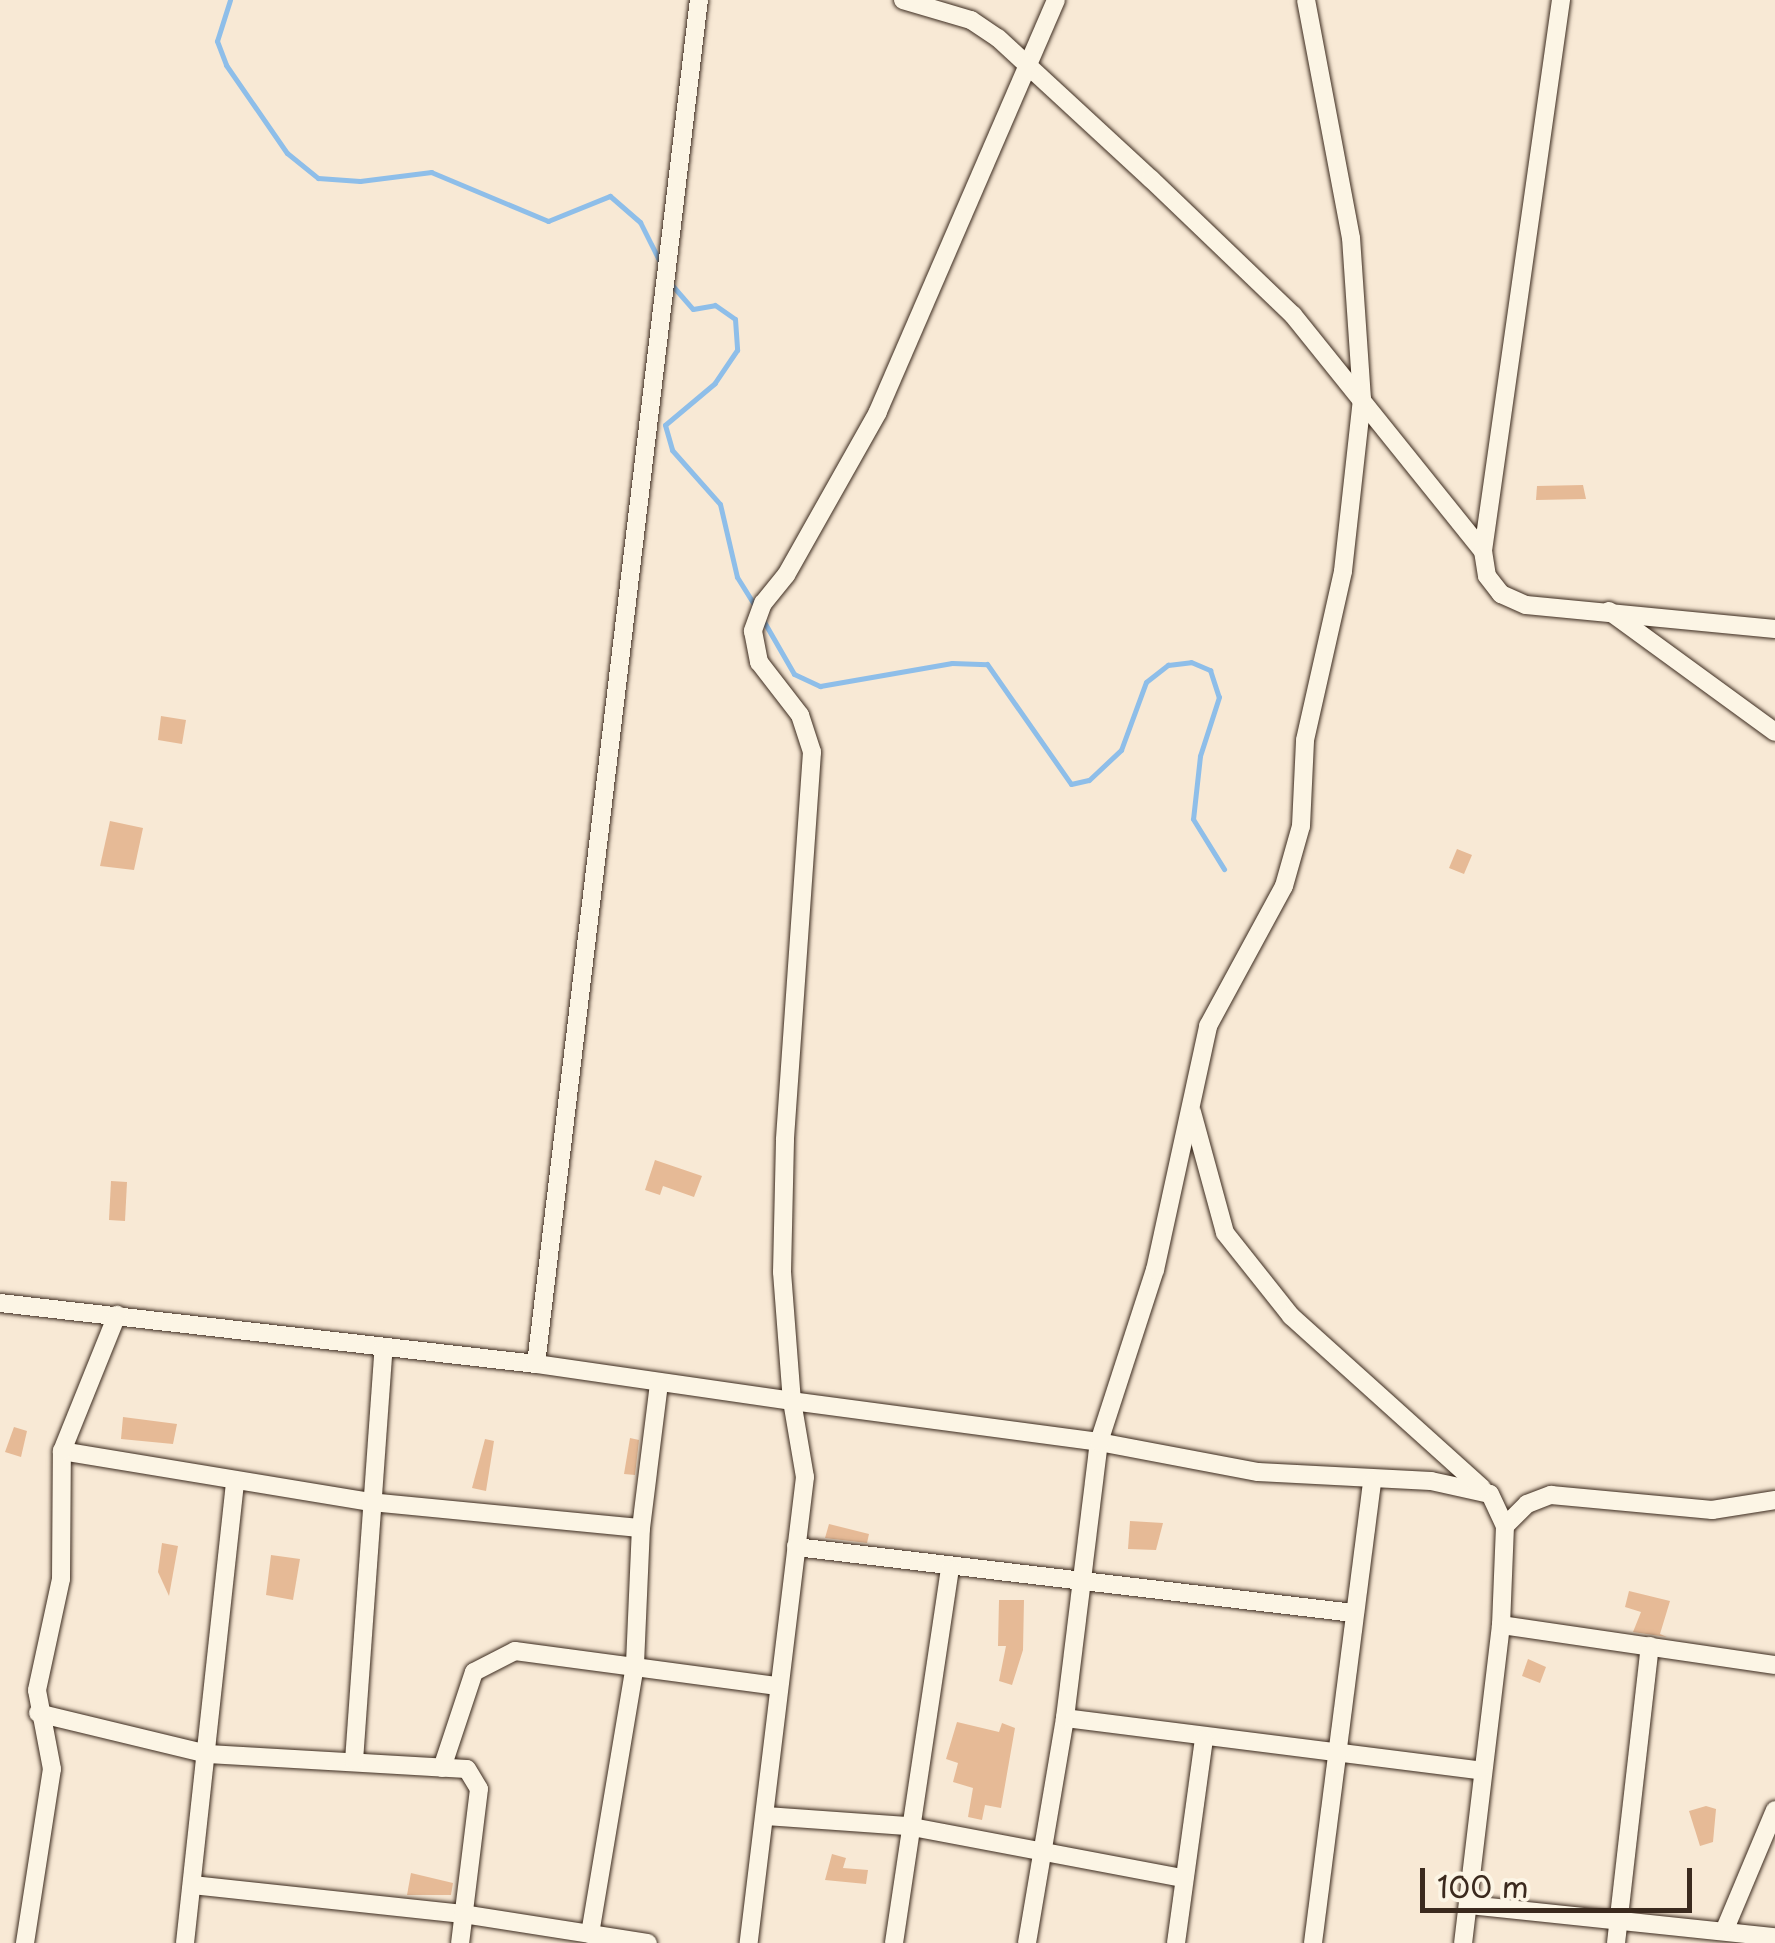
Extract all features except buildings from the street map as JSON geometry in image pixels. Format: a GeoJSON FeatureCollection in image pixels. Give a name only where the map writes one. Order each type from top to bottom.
{"type":"FeatureCollection","features":[{"type":"Feature","properties":{"kind":"street"},"geometry":{"type":"LineString","coordinates":[[536,1364],[699,0]]}},
{"type":"Feature","properties":{"kind":"street"},"geometry":{"type":"LineString","coordinates":[[903,0],[971,20],[1024,62],[1293,316],[1483,551]]}},
{"type":"Feature","properties":{"kind":"street"},"geometry":{"type":"LineString","coordinates":[[749,1943],[806,1477],[792,1401],[782,1272],[784,1140],[812,752],[800,714],[758,662],[754,631],[763,603],[786,575],[878,412],[1024,62],[1056,0]]}},
{"type":"Feature","properties":{"kind":"street"},"geometry":{"type":"LineString","coordinates":[[1027,1943],[1066,1718],[1098,1442],[1155,1270],[1208,1026],[1284,886],[1301,826],[1305,740],[1344,571],[1362,398],[1351,238],[1306,0]]}},
{"type":"Feature","properties":{"kind":"street"},"geometry":{"type":"LineString","coordinates":[[1561,0],[1483,551],[1488,576],[1501,594],[1526,605],[1775,629]]}},
{"type":"Feature","properties":{"kind":"street"},"geometry":{"type":"LineString","coordinates":[[1609,610],[1775,732]]}},
{"type":"Feature","properties":{"kind":"street"},"geometry":{"type":"LineString","coordinates":[[1191,1106],[1225,1233],[1291,1316],[1499,1506],[1505,1526],[1501,1625],[1479,1770],[1463,1943]]}},
{"type":"Feature","properties":{"kind":"street"},"geometry":{"type":"LineString","coordinates":[[0,1303],[536,1364],[1098,1442],[1258,1472],[1372,1483],[1413,1480],[1483,1489]]}},
{"type":"Feature","properties":{"kind":"street"},"geometry":{"type":"LineString","coordinates":[[25,1943],[52,1769],[38,1713],[42,1659],[61,1579],[62,1451],[117,1315]]}},
{"type":"Feature","properties":{"kind":"street"},"geometry":{"type":"LineString","coordinates":[[354,1761],[384,1347]]}},
{"type":"Feature","properties":{"kind":"street"},"geometry":{"type":"LineString","coordinates":[[590,1934],[635,1664],[640,1528],[659,1383]]}},
{"type":"Feature","properties":{"kind":"street"},"geometry":{"type":"LineString","coordinates":[[62,1451],[235,1483],[370,1502],[640,1528]]}},
{"type":"Feature","properties":{"kind":"street"},"geometry":{"type":"LineString","coordinates":[[186,1943],[235,1483]]}},
{"type":"Feature","properties":{"kind":"street"},"geometry":{"type":"LineString","coordinates":[[1313,1943],[1372,1483]]}},
{"type":"Feature","properties":{"kind":"street"},"geometry":{"type":"LineString","coordinates":[[1505,1526],[1527,1504],[1550,1495],[1712,1510],[1775,1500]]}},
{"type":"Feature","properties":{"kind":"street"},"geometry":{"type":"LineString","coordinates":[[796,1547],[950,1569],[1354,1612]]}},
{"type":"Feature","properties":{"kind":"street"},"geometry":{"type":"LineString","coordinates":[[894,1943],[906,1826],[950,1569]]}},
{"type":"Feature","properties":{"kind":"street"},"geometry":{"type":"LineString","coordinates":[[1501,1625],[1775,1665]]}},
{"type":"Feature","properties":{"kind":"street"},"geometry":{"type":"LineString","coordinates":[[1616,1943],[1650,1646]]}},
{"type":"Feature","properties":{"kind":"street"},"geometry":{"type":"LineString","coordinates":[[442,1768],[474,1672],[515,1652],[635,1664],[778,1686]]}},
{"type":"Feature","properties":{"kind":"street"},"geometry":{"type":"LineString","coordinates":[[38,1713],[208,1754],[467,1770],[479,1789],[460,1943]]}},
{"type":"Feature","properties":{"kind":"street"},"geometry":{"type":"LineString","coordinates":[[1066,1718],[1479,1770]]}},
{"type":"Feature","properties":{"kind":"street"},"geometry":{"type":"LineString","coordinates":[[1176,1943],[1204,1738]]}},
{"type":"Feature","properties":{"kind":"street"},"geometry":{"type":"LineString","coordinates":[[1725,1929],[1775,1810]]}},
{"type":"Feature","properties":{"kind":"street"},"geometry":{"type":"LineString","coordinates":[[766,1816],[906,1826],[1182,1878]]}},
{"type":"Feature","properties":{"kind":"street"},"geometry":{"type":"LineString","coordinates":[[192,1885],[462,1914],[648,1943]]}},
{"type":"Feature","properties":{"kind":"street"},"geometry":{"type":"LineString","coordinates":[[1469,1905],[1775,1937]]}},
{"type":"Feature","properties":{"kind":"waterway"},"geometry":{"type":"LineString","coordinates":[[230,0],[217,41],[226,65],[287,153],[318,178],[360,181],[431,172],[548,221],[610,196],[640,222],[662,266]]}},
{"type":"Feature","properties":{"kind":"waterway"},"geometry":{"type":"LineString","coordinates":[[671,284],[693,309],[715,305],[735,319],[737,350],[715,383],[665,425],[672,450],[720,504],[737,577],[755,606]]}},
{"type":"Feature","properties":{"kind":"waterway"},"geometry":{"type":"LineString","coordinates":[[763,620],[794,674],[820,686],[952,663],[987,664],[1071,784],[1089,780],[1121,750],[1146,682],[1168,665],[1191,662],[1210,670],[1219,697],[1200,756],[1193,819],[1224,869]]}}]}
